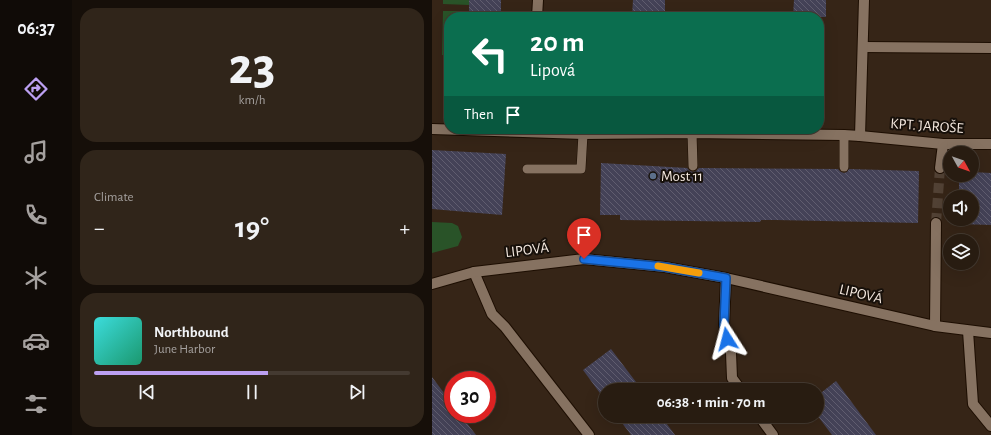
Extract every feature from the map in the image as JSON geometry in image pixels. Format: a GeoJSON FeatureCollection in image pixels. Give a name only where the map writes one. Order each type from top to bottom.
{"type":"FeatureCollection","features":[{"type":"Feature","properties":{"kind":"street"},"geometry":{"type":"LineString","coordinates":[[537,12],[538,0]]}},
{"type":"Feature","properties":{"kind":"street"},"geometry":{"type":"LineString","coordinates":[[860,136],[864,0]]}},
{"type":"Feature","properties":{"kind":"street"},"geometry":{"type":"LineString","coordinates":[[863,48],[991,48]]}},
{"type":"Feature","properties":{"kind":"street","name":"KPT. JAROŠE"},"geometry":{"type":"LineString","coordinates":[[432,129],[444,129]]}},
{"type":"Feature","properties":{"kind":"street","name":"KPT. JAROŠE"},"geometry":{"type":"LineString","coordinates":[[768,134],[844,135],[943,144],[991,144]]}},
{"type":"Feature","properties":{"kind":"street"},"geometry":{"type":"LineString","coordinates":[[940,168],[943,144]]}},
{"type":"Feature","properties":{"kind":"street"},"geometry":{"type":"LineString","coordinates":[[935,326],[936,223]]}},
{"type":"Feature","properties":{"kind":"street","name":"LIPOVÁ"},"geometry":{"type":"LineString","coordinates":[[432,284],[474,272],[584,259],[665,267],[726,278],[935,326],[991,333]]}},
{"type":"Feature","properties":{"kind":"street"},"geometry":{"type":"LineString","coordinates":[[474,272],[492,314],[505,327],[589,435]]}},
{"type":"Feature","properties":{"kind":"street"},"geometry":{"type":"LineString","coordinates":[[726,278],[724,325],[730,353],[732,378],[736,383]]}},
{"type":"Feature","properties":{"kind":"street"},"geometry":{"type":"LineString","coordinates":[[968,331],[974,404],[991,426]]}},
{"type":"Feature","properties":{"kind":"street"},"geometry":{"type":"LineString","coordinates":[[764,423],[773,435]]}},
{"type":"Feature","properties":{"kind":"lane"},"geometry":{"type":"LineString","coordinates":[[527,169],[581,169],[583,134]]}},
{"type":"Feature","properties":{"kind":"lane"},"geometry":{"type":"LineString","coordinates":[[692,134],[693,166]]}},
{"type":"Feature","properties":{"kind":"lane"},"geometry":{"type":"LineString","coordinates":[[844,135],[844,167]]}},
{"type":"Feature","properties":{"kind":"green space"},"geometry":{"type":"Polygon","coordinates":[[[443,0],[469,0],[469,5],[443,4],[443,0]]]}},
{"type":"Feature","properties":{"kind":"green space"},"geometry":{"type":"Polygon","coordinates":[[[443,11],[469,11],[444,12],[444,55],[442,55],[443,11]]]}},
{"type":"Feature","properties":{"kind":"green space"},"geometry":{"type":"Polygon","coordinates":[[[432,222],[452,223],[458,226],[462,237],[458,246],[432,253],[432,222]]]}},
{"type":"Feature","properties":{"kind":"building"},"geometry":{"type":"Polygon","coordinates":[[[469,0],[501,0],[501,12],[469,12],[469,0]]]}},
{"type":"Feature","properties":{"kind":"building"},"geometry":{"type":"Polygon","coordinates":[[[633,0],[665,0],[665,12],[632,12],[633,0]]]}},
{"type":"Feature","properties":{"kind":"building"},"geometry":{"type":"Polygon","coordinates":[[[794,0],[826,0],[826,17],[824,17],[824,12],[793,12],[794,0]]]}},
{"type":"Feature","properties":{"kind":"building"},"geometry":{"type":"Polygon","coordinates":[[[432,150],[506,154],[502,215],[432,209],[432,150]]]}},
{"type":"Feature","properties":{"kind":"building"},"geometry":{"type":"Polygon","coordinates":[[[601,163],[687,168],[693,172],[699,168],[838,169],[844,173],[849,169],[919,171],[918,223],[776,220],[761,220],[760,222],[620,220],[620,215],[600,215],[601,163]]]}},
{"type":"Feature","properties":{"kind":"building"},"geometry":{"type":"Polygon","coordinates":[[[979,172],[991,173],[991,225],[979,225],[979,190],[959,190],[959,182],[979,182],[979,172]]]}},
{"type":"Feature","properties":{"kind":"building"},"geometry":{"type":"Polygon","coordinates":[[[611,349],[637,383],[598,383],[598,390],[583,370],[611,349]]]}},
{"type":"Feature","properties":{"kind":"building"},"geometry":{"type":"Polygon","coordinates":[[[432,377],[444,393],[444,423],[467,423],[476,435],[432,435],[432,377]]]}},
{"type":"Feature","properties":{"kind":"building"},"geometry":{"type":"Polygon","coordinates":[[[836,381],[876,435],[832,435],[823,423],[824,390],[836,381]]]}},
{"type":"Feature","properties":{"kind":"building"},"geometry":{"type":"Polygon","coordinates":[[[622,423],[666,423],[675,435],[631,435],[622,423]]]}},
{"type":"Feature","properties":{"kind":"tunnel"},"geometry":{"type":"LineString","coordinates":[[936,223],[940,168]]}},
{"type":"Feature","properties":{"kind":"slow traffic"},"geometry":{"type":"LineString","coordinates":[[658,266],[699,273]]}},
{"type":"Feature","properties":{"kind":"place","name":"Most 11"},"geometry":{"type":"Point","coordinates":[653,176]}},
{"type":"Feature","properties":{"kind":"route"},"geometry":{"type":"LineString","coordinates":[[584,259],[665,267],[726,278],[724,325],[727,339]]}}]}
